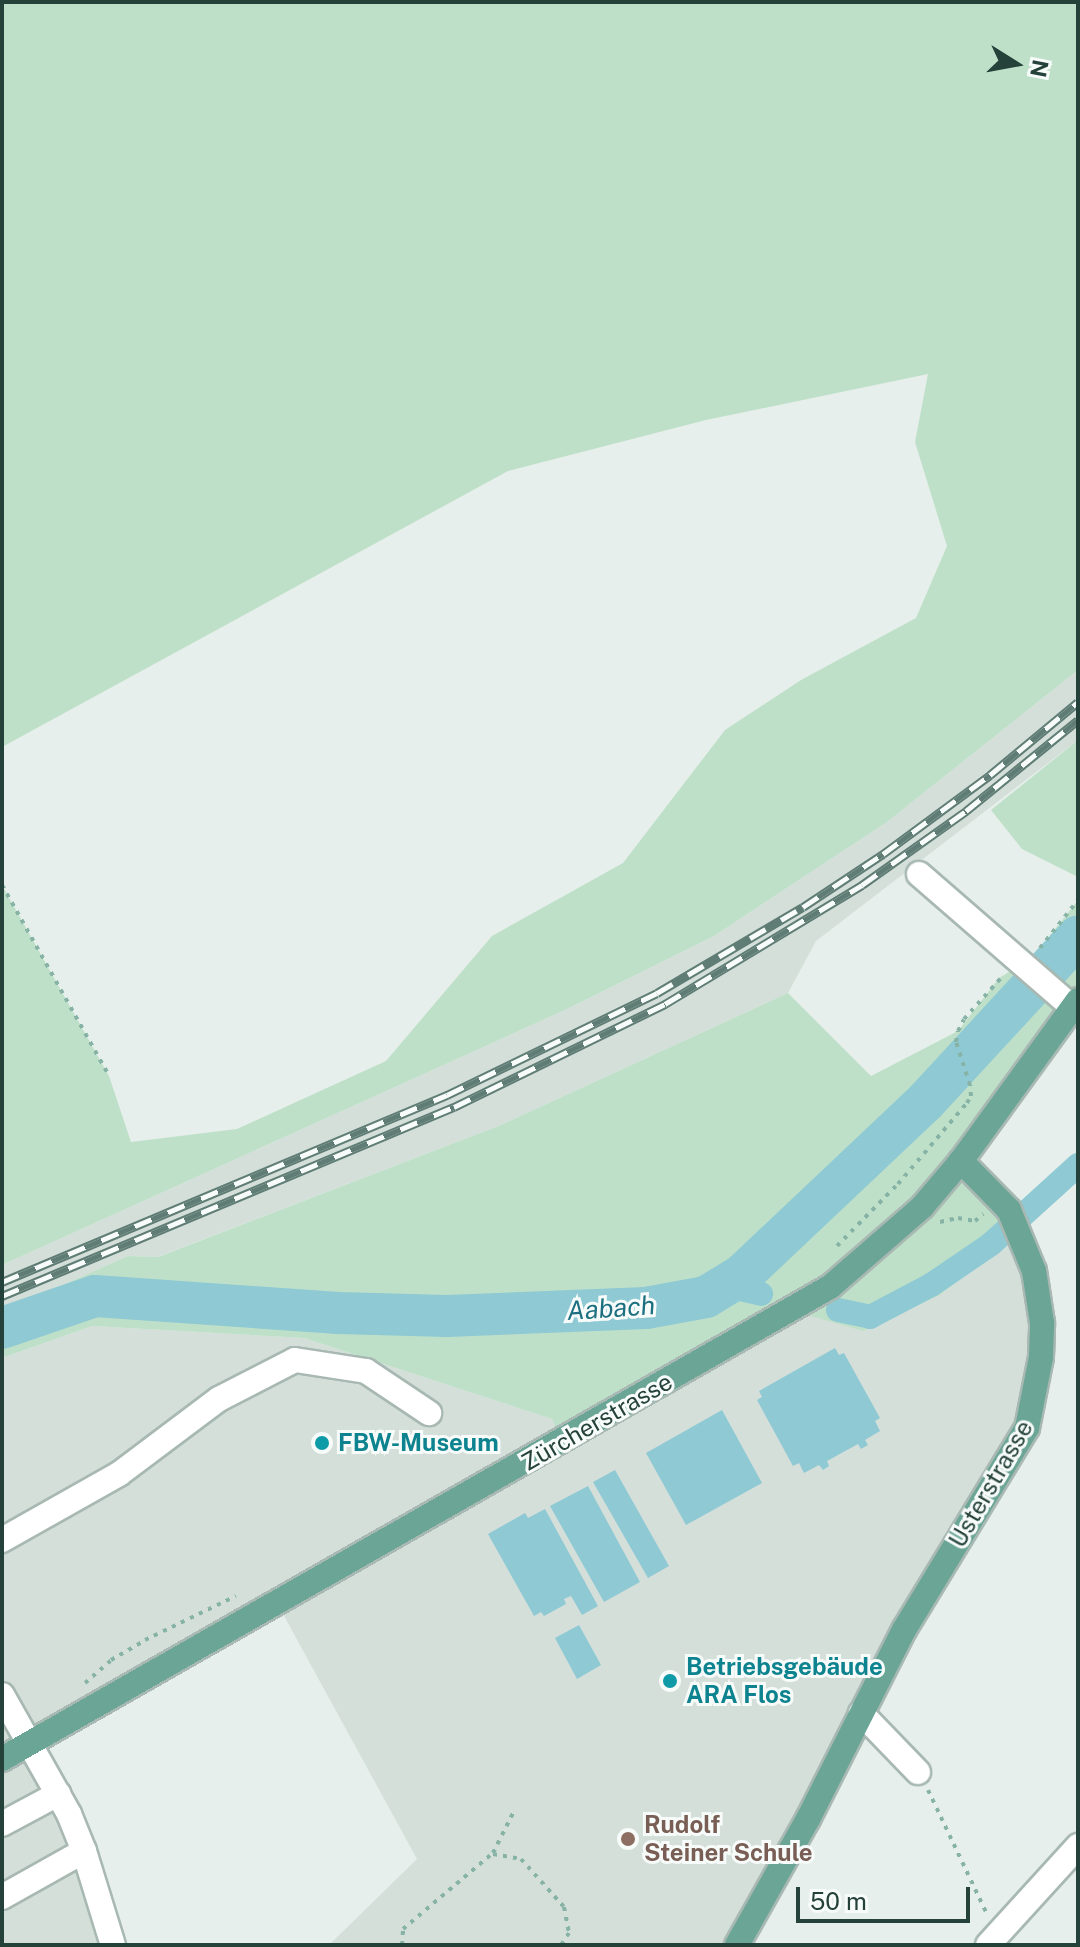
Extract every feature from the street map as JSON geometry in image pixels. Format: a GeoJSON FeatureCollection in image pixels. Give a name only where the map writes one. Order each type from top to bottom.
{"type":"FeatureCollection","features":[{"type":"Feature","properties":{"kind":"main road","name":"Zürcherstrasse"},"geometry":{"type":"LineString","coordinates":[[2,1759],[830,1287],[922,1207],[961,1161],[1068,1000]]}},
{"type":"Feature","properties":{"kind":"main road","name":"Usterstrasse"},"geometry":{"type":"LineString","coordinates":[[737,1945],[808,1819],[904,1630],[1027,1428],[1037,1388],[1042,1323],[1034,1271],[1009,1210],[961,1161]]}},
{"type":"Feature","properties":{"kind":"street"},"geometry":{"type":"LineString","coordinates":[[919,874],[1028,971],[1068,1000]]}},
{"type":"Feature","properties":{"kind":"street"},"geometry":{"type":"LineString","coordinates":[[2,1540],[119,1474],[219,1399],[295,1360],[366,1371],[429,1413]]}},
{"type":"Feature","properties":{"kind":"street"},"geometry":{"type":"LineString","coordinates":[[2,1695],[58,1794],[84,1851],[113,1945]]}},
{"type":"Feature","properties":{"kind":"street"},"geometry":{"type":"LineString","coordinates":[[861,1713],[918,1772]]}},
{"type":"Feature","properties":{"kind":"street"},"geometry":{"type":"LineString","coordinates":[[2,1824],[58,1794]]}},
{"type":"Feature","properties":{"kind":"street"},"geometry":{"type":"LineString","coordinates":[[992,1941],[1078,1846]]}},
{"type":"Feature","properties":{"kind":"street"},"geometry":{"type":"LineString","coordinates":[[2,1897],[84,1851]]}},
{"type":"Feature","properties":{"kind":"path"},"geometry":{"type":"LineString","coordinates":[[2,885],[109,1076]]}},
{"type":"Feature","properties":{"kind":"path"},"geometry":{"type":"LineString","coordinates":[[836,1248],[898,1184],[967,1103],[971,1096],[970,1085],[959,1051]]}},
{"type":"Feature","properties":{"kind":"path"},"geometry":{"type":"LineString","coordinates":[[941,1223],[958,1218],[975,1221]]}},
{"type":"Feature","properties":{"kind":"path"},"geometry":{"type":"LineString","coordinates":[[81,1686],[111,1660],[145,1640],[237,1595]]}},
{"type":"Feature","properties":{"kind":"path"},"geometry":{"type":"LineString","coordinates":[[918,1772],[966,1863],[992,1941]]}},
{"type":"Feature","properties":{"kind":"path"},"geometry":{"type":"LineString","coordinates":[[402,1945],[403,1929],[493,1853],[513,1813]]}},
{"type":"Feature","properties":{"kind":"path"},"geometry":{"type":"LineString","coordinates":[[493,1853],[521,1859],[564,1907],[569,1933],[561,1945]]}},
{"type":"Feature","properties":{"kind":"shaded area"},"geometry":{"type":"Polygon","coordinates":[[[1078,670],[1078,740],[816,941],[788,993],[501,1125],[157,1257],[128,1256],[2,1312],[2,1265],[565,1010],[714,936],[887,822],[1078,670]]]}},
{"type":"Feature","properties":{"kind":"shaded area"},"geometry":{"type":"Polygon","coordinates":[[[1021,1233],[1037,1388],[737,1945],[329,1945],[417,1859],[277,1603],[31,1743],[113,1945],[2,1945],[2,1358],[92,1326],[304,1338],[552,1419],[562,1442],[790,1310],[940,1295],[1021,1233]]]}},
{"type":"Feature","properties":{"kind":"green space"},"geometry":{"type":"Polygon","coordinates":[[[2,2],[1078,2],[1078,670],[887,822],[714,936],[565,1010],[2,1265],[2,885],[109,1076],[131,1142],[237,1129],[386,1061],[492,936],[623,863],[725,730],[801,680],[916,618],[947,546],[915,442],[928,374],[706,420],[508,471],[2,747],[2,2]]]}},
{"type":"Feature","properties":{"kind":"green space"},"geometry":{"type":"Polygon","coordinates":[[[1078,740],[1078,877],[1022,849],[991,810],[1078,740]]]}},
{"type":"Feature","properties":{"kind":"green space"},"geometry":{"type":"Polygon","coordinates":[[[1078,900],[1078,1000],[961,1161],[1021,1233],[940,1295],[863,1331],[790,1310],[562,1442],[552,1419],[304,1338],[92,1326],[2,1358],[2,1312],[128,1256],[158,1257],[501,1125],[788,993],[871,1076],[958,1031],[999,978],[1032,958],[1078,900]]]}},
{"type":"Feature","properties":{"kind":"water"},"geometry":{"type":"Polygon","coordinates":[[[835,1348],[839,1355],[844,1353],[880,1418],[875,1421],[880,1431],[865,1440],[868,1445],[861,1449],[858,1444],[827,1461],[829,1466],[823,1470],[819,1465],[804,1473],[799,1463],[793,1466],[757,1400],[762,1397],[759,1391],[835,1348]]]}},
{"type":"Feature","properties":{"kind":"water"},"geometry":{"type":"Polygon","coordinates":[[[722,1410],[762,1483],[686,1525],[646,1453],[722,1410]]]}},
{"type":"Feature","properties":{"kind":"water"},"geometry":{"type":"Polygon","coordinates":[[[615,1470],[669,1566],[648,1578],[593,1482],[615,1470]]]}},
{"type":"Feature","properties":{"kind":"water"},"geometry":{"type":"Polygon","coordinates":[[[588,1486],[640,1582],[604,1602],[550,1506],[588,1486]]]}},
{"type":"Feature","properties":{"kind":"water"},"geometry":{"type":"Polygon","coordinates":[[[545,1509],[598,1606],[582,1615],[571,1596],[564,1599],[566,1604],[544,1616],[541,1612],[534,1616],[488,1534],[525,1513],[528,1518],[545,1509]]]}},
{"type":"Feature","properties":{"kind":"water"},"geometry":{"type":"Polygon","coordinates":[[[579,1625],[601,1665],[577,1679],[555,1638],[579,1625]]]}},
{"type":"Feature","properties":{"kind":"waterway","name":"Aabach"},"geometry":{"type":"LineString","coordinates":[[2,1328],[95,1296],[338,1313],[447,1316],[646,1308],[706,1297],[742,1275],[926,1101],[1078,936]]}},
{"type":"Feature","properties":{"kind":"waterway"},"geometry":{"type":"LineString","coordinates":[[838,1310],[870,1317],[931,1285],[991,1244],[1078,1165]]}},
{"type":"Feature","properties":{"kind":"waterway"},"geometry":{"type":"LineString","coordinates":[[727,1286],[761,1294]]}},
{"type":"Feature","properties":{"kind":"railway"},"geometry":{"type":"LineString","coordinates":[[2,1282],[447,1095],[657,993],[803,907],[883,854],[990,775],[1078,702]]}},
{"type":"Feature","properties":{"kind":"railway"},"geometry":{"type":"LineString","coordinates":[[2,1296],[454,1107],[665,1004],[862,885],[966,811],[1078,720]]}},
{"type":"Feature","properties":{"kind":"place","name":"FBW-Museum"},"geometry":{"type":"Point","coordinates":[322,1443]}},
{"type":"Feature","properties":{"kind":"place","name":"Betriebsgebäude ARA Flos"},"geometry":{"type":"Point","coordinates":[670,1681]}},
{"type":"Feature","properties":{"kind":"place","name":"Rudolf Steiner Schule"},"geometry":{"type":"Point","coordinates":[628,1839]}}]}
